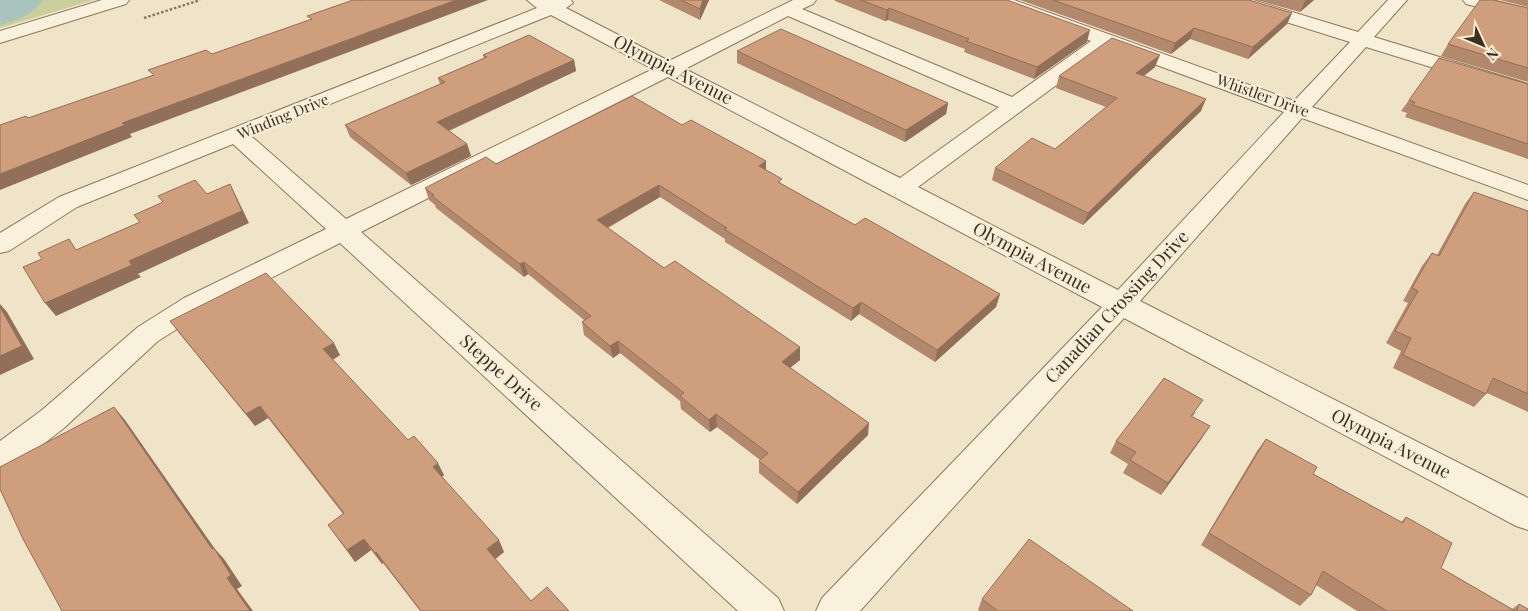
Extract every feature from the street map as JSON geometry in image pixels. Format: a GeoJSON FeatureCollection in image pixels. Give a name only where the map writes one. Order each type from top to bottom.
{"type":"FeatureCollection","features":[{"type":"Feature","properties":{"kind":"street"},"geometry":{"type":"LineString","coordinates":[[0,37],[120,0]]}},
{"type":"Feature","properties":{"kind":"street","name":"Whistler Drive"},"geometry":{"type":"LineString","coordinates":[[997,0],[1528,193]]}},
{"type":"Feature","properties":{"kind":"street"},"geometry":{"type":"LineString","coordinates":[[1235,0],[1528,91]]}},
{"type":"Feature","properties":{"kind":"street","name":"Canadian Crossing Drive"},"geometry":{"type":"LineString","coordinates":[[835,611],[1121,304],[1398,0]]}},
{"type":"Feature","properties":{"kind":"street"},"geometry":{"type":"LineString","coordinates":[[1472,0],[1528,15]]}},
{"type":"Feature","properties":{"kind":"street","name":"Olympia Avenue"},"geometry":{"type":"LineString","coordinates":[[553,3],[670,68],[900,189],[1528,515]]}},
{"type":"Feature","properties":{"kind":"street","name":"Winding Drive"},"geometry":{"type":"LineString","coordinates":[[0,245],[68,202],[237,135],[553,3]]}},
{"type":"Feature","properties":{"kind":"street"},"geometry":{"type":"LineString","coordinates":[[0,459],[53,420],[148,334],[194,305],[797,5],[1015,106]]}},
{"type":"Feature","properties":{"kind":"street"},"geometry":{"type":"LineString","coordinates":[[900,189],[1106,39]]}},
{"type":"Feature","properties":{"kind":"street","name":"Steppe Drive"},"geometry":{"type":"LineString","coordinates":[[237,135],[765,611]]}},
{"type":"Feature","properties":{"kind":"green space"},"geometry":{"type":"Polygon","coordinates":[[[0,0],[94,0],[0,28],[0,0]]]}},
{"type":"Feature","properties":{"kind":"building"},"geometry":{"type":"Polygon","coordinates":[[[353,0],[456,0],[122,123],[125,125],[0,174],[0,125],[26,116],[28,118],[154,75],[148,70],[206,50],[212,54],[312,19],[307,16],[353,0]]]}},
{"type":"Feature","properties":{"kind":"building"},"geometry":{"type":"Polygon","coordinates":[[[681,0],[703,0],[700,9],[681,0]]]}},
{"type":"Feature","properties":{"kind":"building"},"geometry":{"type":"Polygon","coordinates":[[[861,0],[1007,0],[1090,30],[1037,67],[966,41],[969,39],[889,8],[887,10],[861,0]]]}},
{"type":"Feature","properties":{"kind":"building"},"geometry":{"type":"Polygon","coordinates":[[[1053,0],[1249,0],[1292,13],[1253,47],[1194,28],[1175,43],[1053,0]]]}},
{"type":"Feature","properties":{"kind":"building"},"geometry":{"type":"Polygon","coordinates":[[[1480,0],[1493,0],[1528,8],[1528,68],[1448,44],[1480,0]]]}},
{"type":"Feature","properties":{"kind":"building"},"geometry":{"type":"Polygon","coordinates":[[[781,29],[948,103],[906,130],[737,51],[781,29]]]}},
{"type":"Feature","properties":{"kind":"building"},"geometry":{"type":"Polygon","coordinates":[[[529,35],[574,60],[437,122],[467,144],[406,173],[345,125],[445,82],[438,78],[487,57],[483,55],[529,35]]]}},
{"type":"Feature","properties":{"kind":"building"},"geometry":{"type":"Polygon","coordinates":[[[1112,38],[1160,55],[1136,73],[1206,99],[1088,213],[995,168],[1032,138],[1055,149],[1117,98],[1059,76],[1112,38]]]}},
{"type":"Feature","properties":{"kind":"building"},"geometry":{"type":"Polygon","coordinates":[[[1439,58],[1528,84],[1528,144],[1413,105],[1415,102],[1409,100],[1439,58]]]}},
{"type":"Feature","properties":{"kind":"building"},"geometry":{"type":"Polygon","coordinates":[[[632,96],[682,125],[691,120],[766,161],[759,166],[782,179],[778,182],[855,225],[865,218],[1000,294],[937,350],[861,302],[853,308],[724,229],[727,228],[659,185],[597,220],[664,268],[675,261],[800,347],[782,362],[869,423],[798,492],[759,461],[768,453],[716,414],[709,420],[680,396],[684,393],[618,341],[610,346],[582,322],[591,316],[524,262],[520,264],[432,196],[434,195],[425,188],[486,157],[496,164],[632,96]]]}},
{"type":"Feature","properties":{"kind":"building"},"geometry":{"type":"Polygon","coordinates":[[[195,180],[207,194],[230,184],[242,211],[129,261],[132,265],[45,303],[23,267],[42,259],[38,253],[69,239],[76,250],[140,222],[134,215],[163,202],[158,196],[195,180]]]}},
{"type":"Feature","properties":{"kind":"building"},"geometry":{"type":"Polygon","coordinates":[[[1474,192],[1528,211],[1528,394],[1493,378],[1486,394],[1403,355],[1411,338],[1395,331],[1418,291],[1412,288],[1432,253],[1439,256],[1474,192]]]}},
{"type":"Feature","properties":{"kind":"building"},"geometry":{"type":"Polygon","coordinates":[[[266,273],[334,343],[323,349],[408,440],[414,436],[438,463],[433,467],[499,540],[487,549],[531,601],[547,587],[569,611],[421,611],[364,539],[347,550],[328,525],[344,513],[260,406],[246,414],[170,321],[266,273]]]}},
{"type":"Feature","properties":{"kind":"building"},"geometry":{"type":"Polygon","coordinates":[[[0,307],[22,346],[0,356],[0,307]]]}},
{"type":"Feature","properties":{"kind":"building"},"geometry":{"type":"Polygon","coordinates":[[[1164,378],[1203,400],[1191,416],[1210,426],[1168,483],[1130,460],[1136,452],[1116,441],[1164,378]]]}},
{"type":"Feature","properties":{"kind":"building"},"geometry":{"type":"Polygon","coordinates":[[[114,407],[212,549],[214,548],[231,575],[227,578],[250,611],[62,611],[23,539],[0,489],[0,467],[114,407]]]}},
{"type":"Feature","properties":{"kind":"building"},"geometry":{"type":"Polygon","coordinates":[[[1266,439],[1317,467],[1313,474],[1403,523],[1406,517],[1452,543],[1441,568],[1515,611],[1387,611],[1323,571],[1311,595],[1209,533],[1266,439]]]}},
{"type":"Feature","properties":{"kind":"building"},"geometry":{"type":"Polygon","coordinates":[[[1029,539],[1133,611],[998,611],[982,599],[1029,539]]]}},
{"type":"Feature","properties":{"kind":"building"},"geometry":{"type":"Polygon","coordinates":[[[1519,604],[1528,609],[1528,611],[1517,611],[1519,604]]]}},
{"type":"Feature","properties":{"kind":"waterway"},"geometry":{"type":"LineString","coordinates":[[0,10],[19,0]]}}]}
